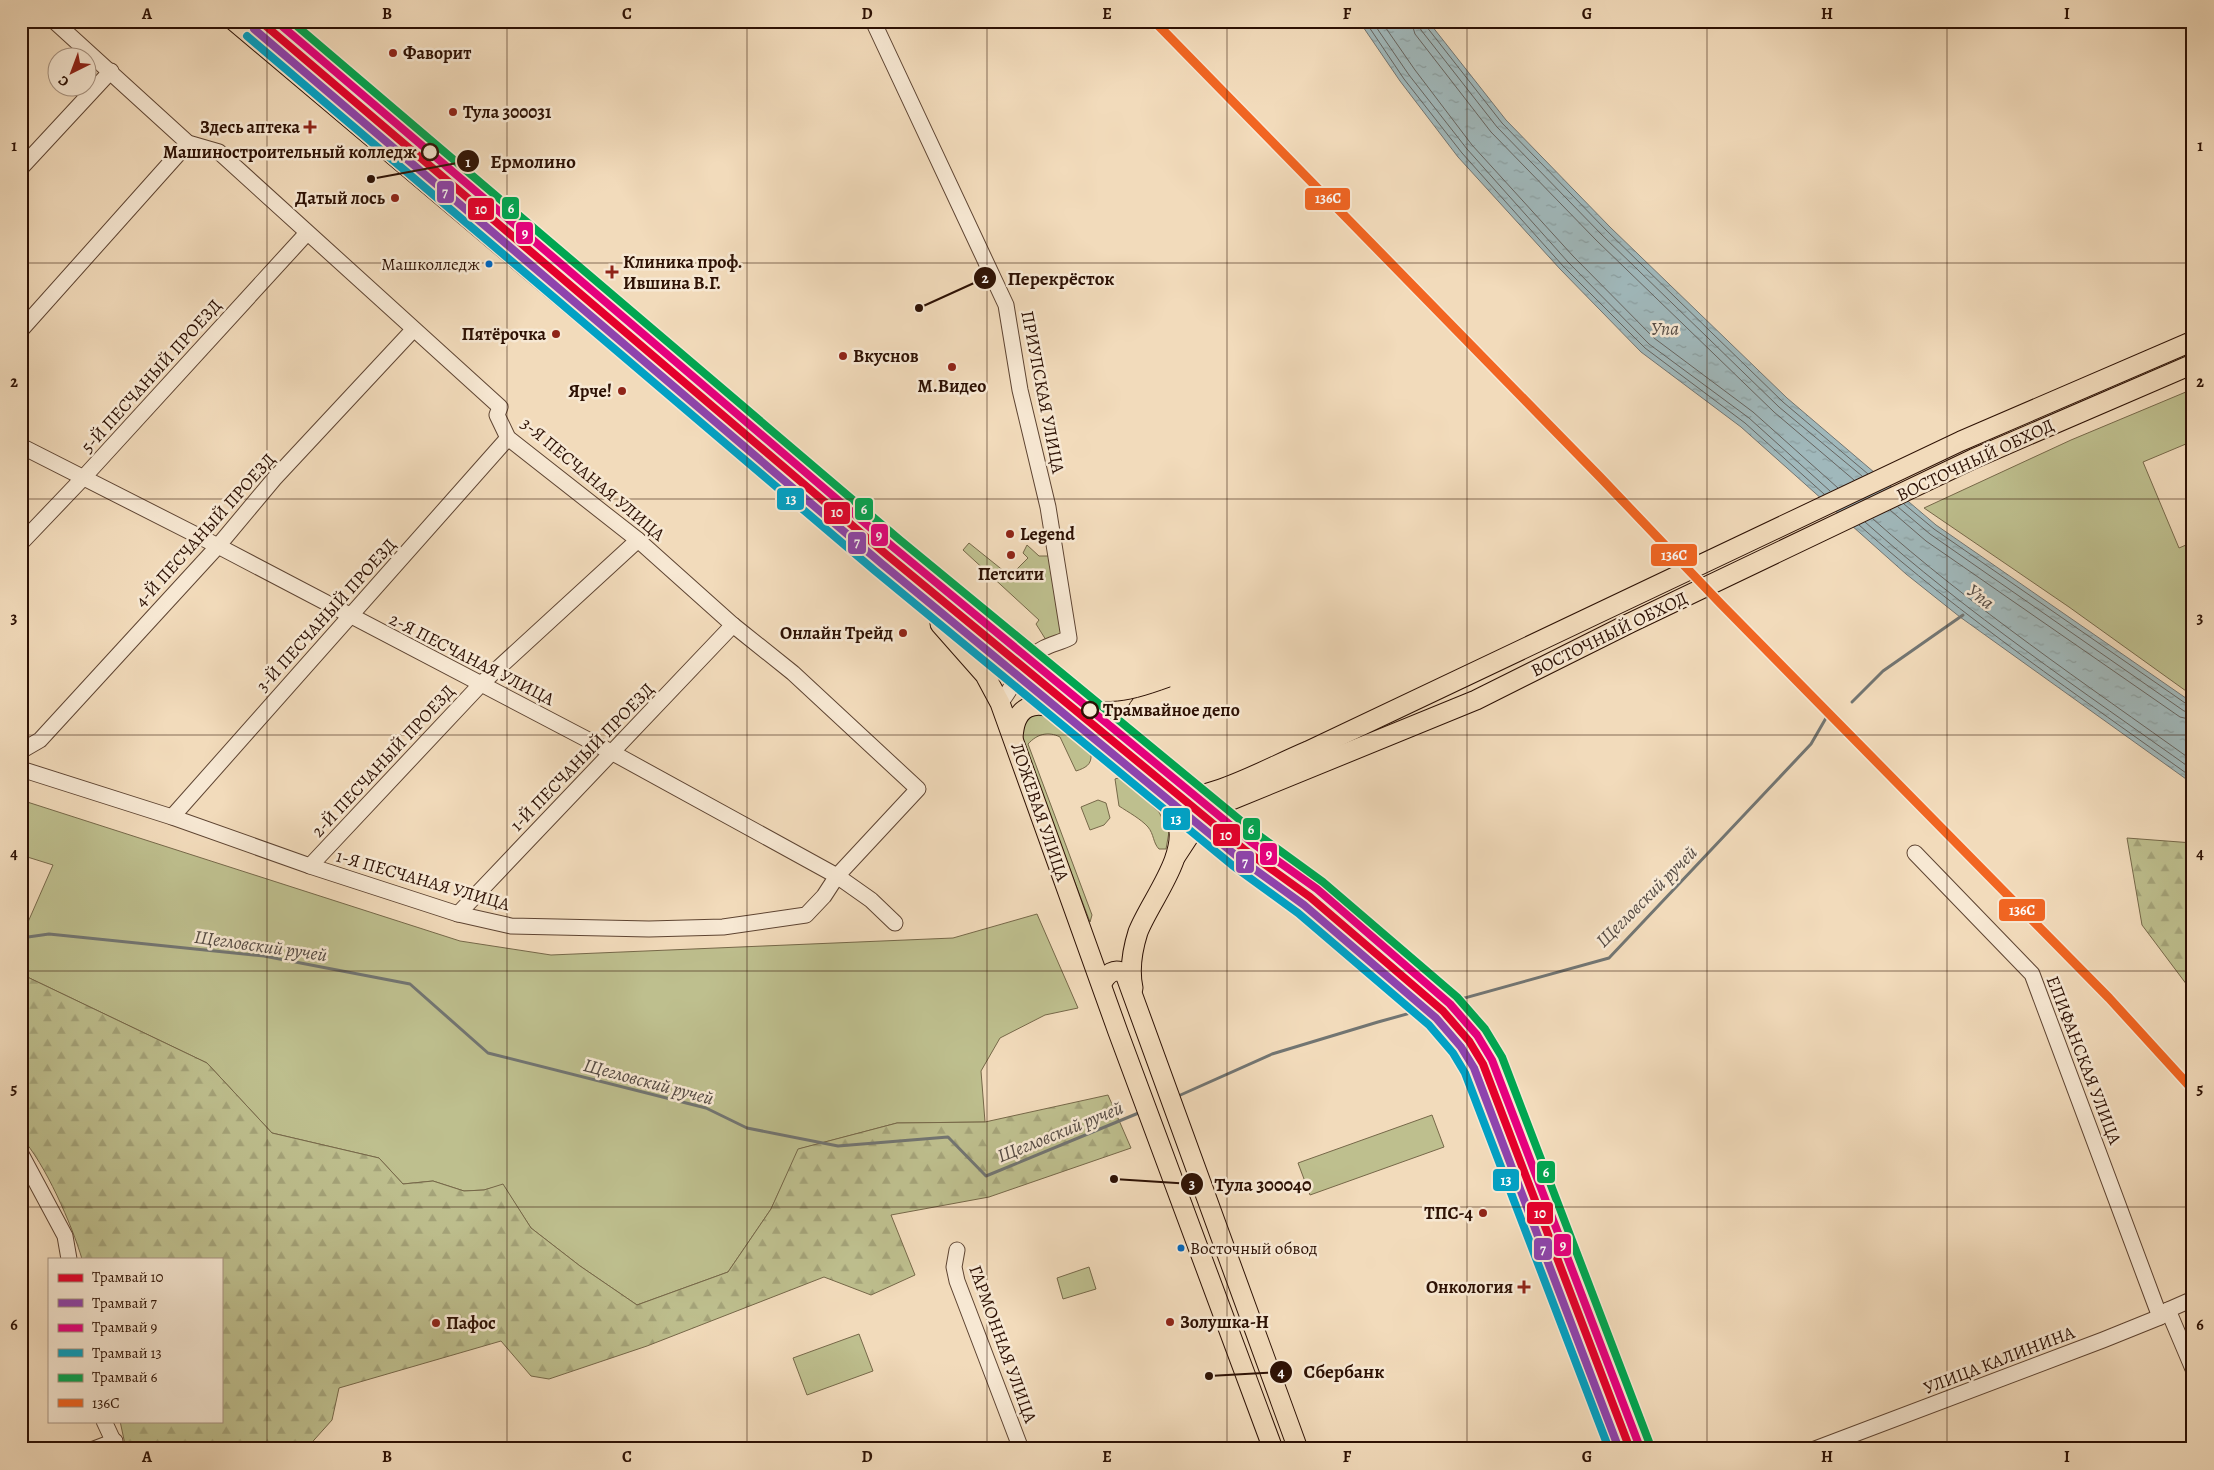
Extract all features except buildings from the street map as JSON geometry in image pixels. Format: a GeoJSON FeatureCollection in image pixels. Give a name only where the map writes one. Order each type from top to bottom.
{"type":"FeatureCollection","features":[{"type":"Feature","properties":{"kind":"main road"},"geometry":{"type":"LineString","coordinates":[[234,21],[898,580],[1067,714]]}},
{"type":"Feature","properties":{"kind":"main road","name":"ВОСТОЧНЫЙ ОБХОД"},"geometry":{"type":"LineString","coordinates":[[1164,800],[1184,800],[1214,791],[1308,751],[1962,441],[2193,341]]}},
{"type":"Feature","properties":{"kind":"main road","name":"ВОСТОЧНЫЙ ОБХОД"},"geometry":{"type":"LineString","coordinates":[[1176,856],[1195,827],[1229,801],[1476,700],[1630,623],[1973,460],[2193,364]]}},
{"type":"Feature","properties":{"kind":"main road"},"geometry":{"type":"LineString","coordinates":[[898,580],[970,656],[985,675],[1000,703],[1014,737]]}},
{"type":"Feature","properties":{"kind":"main road","name":"ЛОЖЕВАЯ УЛИЦА"},"geometry":{"type":"LineString","coordinates":[[1138,1011],[1130,966],[1132,952],[1138,932],[1176,856],[1180,833],[1177,819],[1164,800],[1067,714],[1044,705],[1033,705],[1024,709],[1018,716],[1014,726],[1014,737],[1147,1110],[1273,1449]]}},
{"type":"Feature","properties":{"kind":"main road","name":"ЛОЖЕВАЯ УЛИЦА"},"geometry":{"type":"LineString","coordinates":[[1102,984],[1107,975],[1114,971],[1120,971],[1125,974],[1298,1449]]}},
{"type":"Feature","properties":{"kind":"main road"},"geometry":{"type":"LineString","coordinates":[[1163,1151],[1172,1157],[1176,1156],[1184,1150],[1186,1144]]}},
{"type":"Feature","properties":{"kind":"street","name":"3-Я ПЕСЧАНАЯ УЛИЦА"},"geometry":{"type":"LineString","coordinates":[[54,21],[188,143],[219,152],[500,407],[497,415],[508,438],[638,540],[733,625],[793,673],[918,789]]}},
{"type":"Feature","properties":{"kind":"street","name":"ПРИУПСКАЯ УЛИЦА"},"geometry":{"type":"LineString","coordinates":[[873,21],[1006,305],[1020,390],[1048,507],[1069,638],[1043,648],[1018,674],[1012,688],[1000,703]]}},
{"type":"Feature","properties":{"kind":"street"},"geometry":{"type":"LineString","coordinates":[[21,168],[111,71]]}},
{"type":"Feature","properties":{"kind":"street"},"geometry":{"type":"LineString","coordinates":[[21,330],[188,143]]}},
{"type":"Feature","properties":{"kind":"street","name":"5-Й ПЕСЧАНЫЙ ПРОЕЗД"},"geometry":{"type":"LineString","coordinates":[[21,543],[84,477],[307,233]]}},
{"type":"Feature","properties":{"kind":"street","name":"4-Й ПЕСЧАНЫЙ ПРОЕЗД"},"geometry":{"type":"LineString","coordinates":[[21,752],[40,740],[218,546],[274,479],[413,330]]}},
{"type":"Feature","properties":{"kind":"street","name":"3-Й ПЕСЧАНЫЙ ПРОЕЗД"},"geometry":{"type":"LineString","coordinates":[[172,817],[508,438]]}},
{"type":"Feature","properties":{"kind":"street","name":"2-Я ПЕСЧАНАЯ УЛИЦА"},"geometry":{"type":"LineString","coordinates":[[21,446],[218,546],[613,753],[837,876],[871,900],[895,922]]}},
{"type":"Feature","properties":{"kind":"street","name":"2-Й ПЕСЧАНЫЙ ПРОЕЗД"},"geometry":{"type":"LineString","coordinates":[[310,866],[481,684],[638,540]]}},
{"type":"Feature","properties":{"kind":"street","name":"1-Й ПЕСЧАНЫЙ ПРОЕЗД"},"geometry":{"type":"LineString","coordinates":[[458,914],[733,625]]}},
{"type":"Feature","properties":{"kind":"street"},"geometry":{"type":"LineString","coordinates":[[21,752],[24,769]]}},
{"type":"Feature","properties":{"kind":"street","name":"1-Я ПЕСЧАНАЯ УЛИЦА"},"geometry":{"type":"LineString","coordinates":[[24,769],[458,914],[511,926],[649,929],[722,926],[806,915],[819,902],[837,876],[918,789]]}},
{"type":"Feature","properties":{"kind":"street","name":"ЕПИФАНСКАЯ УЛИЦА"},"geometry":{"type":"LineString","coordinates":[[1914,853],[2032,974],[2164,1314],[2193,1369]]}},
{"type":"Feature","properties":{"kind":"street"},"geometry":{"type":"LineString","coordinates":[[1488,1088],[1624,1449]]}},
{"type":"Feature","properties":{"kind":"street"},"geometry":{"type":"LineString","coordinates":[[21,1154],[65,1236],[69,1258]]}},
{"type":"Feature","properties":{"kind":"street","name":"ГАРМОННАЯ УЛИЦА"},"geometry":{"type":"LineString","coordinates":[[957,1250],[954,1267],[957,1281],[1021,1449]]}},
{"type":"Feature","properties":{"kind":"street","name":"УЛИЦА КАЛИНИНА"},"geometry":{"type":"LineString","coordinates":[[1815,1449],[2164,1314],[2193,1299]]}},
{"type":"Feature","properties":{"kind":"street"},"geometry":{"type":"LineString","coordinates":[[94,1449],[114,1446],[104,1422]]}},
{"type":"Feature","properties":{"kind":"green space"},"geometry":{"type":"Polygon","coordinates":[[[2193,389],[2193,441],[2143,462],[2179,548],[2193,542],[2193,696],[2069,607],[1924,508],[2071,440],[2193,389]]]}},
{"type":"Feature","properties":{"kind":"green space"},"geometry":{"type":"Polygon","coordinates":[[[969,543],[1010,576],[1028,558],[1023,553],[1027,545],[1039,556],[1050,556],[1062,632],[1046,640],[1036,624],[1039,620],[963,550],[969,543]]]}},
{"type":"Feature","properties":{"kind":"green space"},"geometry":{"type":"Polygon","coordinates":[[[1032,714],[1048,716],[1091,754],[1087,766],[1076,771],[1060,737],[1043,734],[1028,744],[1092,915],[1090,922],[1018,733],[1023,721],[1032,714]]]}},
{"type":"Feature","properties":{"kind":"green space"},"geometry":{"type":"Polygon","coordinates":[[[1121,777],[1159,812],[1169,832],[1166,849],[1159,849],[1148,827],[1119,806],[1115,779],[1121,777]]]}},
{"type":"Feature","properties":{"kind":"green space"},"geometry":{"type":"Polygon","coordinates":[[[21,800],[460,941],[551,955],[953,938],[1037,914],[1078,1008],[1045,1015],[1000,1038],[981,1071],[985,1122],[897,1123],[799,1149],[771,1209],[728,1272],[637,1305],[580,1266],[531,1228],[503,1185],[484,1190],[464,1191],[433,1181],[403,1184],[379,1158],[272,1133],[207,1063],[21,974],[21,938],[53,865],[21,855],[21,800]]]}},
{"type":"Feature","properties":{"kind":"green space"},"geometry":{"type":"Polygon","coordinates":[[[1098,800],[1106,803],[1110,818],[1104,825],[1090,830],[1081,807],[1098,800]]]}},
{"type":"Feature","properties":{"kind":"green space"},"geometry":{"type":"Polygon","coordinates":[[[2127,838],[2193,843],[2193,993],[2142,925],[2127,838]]]}},
{"type":"Feature","properties":{"kind":"green space"},"geometry":{"type":"Polygon","coordinates":[[[21,974],[207,1063],[272,1133],[379,1158],[403,1184],[433,1181],[464,1191],[484,1190],[503,1184],[531,1228],[580,1266],[637,1305],[728,1272],[771,1209],[798,1149],[897,1123],[985,1122],[1108,1095],[1131,1148],[989,1197],[891,1215],[915,1275],[871,1295],[824,1277],[647,1346],[549,1379],[531,1376],[501,1341],[339,1388],[332,1420],[306,1449],[126,1449],[120,1422],[222,1422],[222,1258],[82,1258],[72,1229],[57,1195],[39,1162],[21,1137],[21,974]]]}},
{"type":"Feature","properties":{"kind":"green space"},"geometry":{"type":"Polygon","coordinates":[[[1432,1115],[1444,1147],[1310,1195],[1298,1163],[1432,1115]]]}},
{"type":"Feature","properties":{"kind":"green space"},"geometry":{"type":"Polygon","coordinates":[[[1089,1267],[1096,1289],[1063,1299],[1057,1278],[1089,1267]]]}},
{"type":"Feature","properties":{"kind":"green space"},"geometry":{"type":"Polygon","coordinates":[[[859,1334],[873,1371],[807,1395],[793,1358],[859,1334]]]}},
{"type":"Feature","properties":{"kind":"water","name":"Упа"},"geometry":{"type":"Polygon","coordinates":[[[1359,21],[1428,21],[1506,120],[1610,227],[1787,398],[1936,525],[2193,703],[2193,784],[1960,617],[1906,574],[1741,427],[1641,352],[1560,269],[1458,157],[1400,81],[1359,21]]]}},
{"type":"Feature","properties":{"kind":"waterway","name":"Щегловский ручей"},"geometry":{"type":"LineString","coordinates":[[1852,702],[1883,671],[1963,615]]}},
{"type":"Feature","properties":{"kind":"waterway","name":"Щегловский ручей"},"geometry":{"type":"LineString","coordinates":[[1176,1097],[1272,1054],[1378,1022],[1609,958],[1811,744],[1826,718]]}},
{"type":"Feature","properties":{"kind":"waterway","name":"Щегловский ручей"},"geometry":{"type":"LineString","coordinates":[[21,938],[49,934],[264,956],[410,984],[488,1053],[706,1108],[747,1128],[838,1146],[948,1137],[986,1176],[1141,1112]]}},
{"type":"Feature","properties":{"kind":"tram line","name":"10"},"geometry":{"type":"LineString","coordinates":[[260,21],[887,555],[1245,850],[1310,897],[1443,1011],[1469,1041],[1483,1064],[1630,1449]]}},
{"type":"Feature","properties":{"kind":"tram line","name":"9"},"geometry":{"type":"LineString","coordinates":[[276,21],[893,547],[1251,842],[1317,889],[1450,1004],[1477,1035],[1492,1060],[1639,1445]]}},
{"type":"Feature","properties":{"kind":"tram line","name":"6"},"geometry":{"type":"LineString","coordinates":[[291,21],[900,540],[1257,834],[1323,882],[1457,997],[1485,1029],[1502,1057],[1649,1442]]}},
{"type":"Feature","properties":{"kind":"tram line","name":"7"},"geometry":{"type":"LineString","coordinates":[[254,29],[881,563],[1239,858],[1304,905],[1436,1018],[1461,1047],[1474,1068],[1619,1449]]}},
{"type":"Feature","properties":{"kind":"tram line","name":"13"},"geometry":{"type":"LineString","coordinates":[[247,36],[874,570],[1232,865],[1298,913],[1429,1025],[1453,1053],[1465,1073],[1609,1449]]}},
{"type":"Feature","properties":{"kind":"tram line"},"geometry":{"type":"LineString","coordinates":[[1051,689],[1084,699],[1111,702],[1153,693],[1170,687]]}},
{"type":"Feature","properties":{"kind":"tram line"},"geometry":{"type":"LineString","coordinates":[[1133,699],[1125,714],[1123,729],[1127,744],[1136,759]]}},
{"type":"Feature","properties":{"kind":"transit line","name":"136С"},"geometry":{"type":"LineString","coordinates":[[1154,21],[1600,477],[1721,604],[2109,998],[2193,1090]]}},
{"type":"Feature","properties":{"kind":"place","name":"Фаворит"},"geometry":{"type":"Point","coordinates":[393,53]}},
{"type":"Feature","properties":{"kind":"place","name":"Тула 300031"},"geometry":{"type":"Point","coordinates":[453,112]}},
{"type":"Feature","properties":{"kind":"place","name":"Здесь аптека"},"geometry":{"type":"Point","coordinates":[310,127]}},
{"type":"Feature","properties":{"kind":"place","name":"Машиностроительный колледж"},"geometry":{"type":"Point","coordinates":[430,152]}},
{"type":"Feature","properties":{"kind":"place","name":"Ермолино"},"geometry":{"type":"Point","coordinates":[371,179]}},
{"type":"Feature","properties":{"kind":"place","name":"Датый лось"},"geometry":{"type":"Point","coordinates":[395,198]}},
{"type":"Feature","properties":{"kind":"place","name":"Машколледж"},"geometry":{"type":"Point","coordinates":[489,264]}},
{"type":"Feature","properties":{"kind":"place","name":"Клиника проф. Ившина В.Г."},"geometry":{"type":"Point","coordinates":[612,272]}},
{"type":"Feature","properties":{"kind":"place","name":"Перекрёсток"},"geometry":{"type":"Point","coordinates":[919,308]}},
{"type":"Feature","properties":{"kind":"place","name":"Пятёрочка"},"geometry":{"type":"Point","coordinates":[556,334]}},
{"type":"Feature","properties":{"kind":"place","name":"Вкуснов"},"geometry":{"type":"Point","coordinates":[843,356]}},
{"type":"Feature","properties":{"kind":"place","name":"М.Видео"},"geometry":{"type":"Point","coordinates":[952,367]}},
{"type":"Feature","properties":{"kind":"place","name":"Ярче!"},"geometry":{"type":"Point","coordinates":[622,391]}},
{"type":"Feature","properties":{"kind":"place","name":"Legend"},"geometry":{"type":"Point","coordinates":[1010,534]}},
{"type":"Feature","properties":{"kind":"place","name":"Петсити"},"geometry":{"type":"Point","coordinates":[1011,555]}},
{"type":"Feature","properties":{"kind":"place","name":"Онлайн Трейд"},"geometry":{"type":"Point","coordinates":[903,633]}},
{"type":"Feature","properties":{"kind":"place","name":"Трамвайное депо"},"geometry":{"type":"Point","coordinates":[1090,710]}},
{"type":"Feature","properties":{"kind":"place","name":"Тула 300040"},"geometry":{"type":"Point","coordinates":[1114,1179]}},
{"type":"Feature","properties":{"kind":"place","name":"ТПС-4"},"geometry":{"type":"Point","coordinates":[1483,1213]}},
{"type":"Feature","properties":{"kind":"place","name":"Восточный обвод"},"geometry":{"type":"Point","coordinates":[1181,1248]}},
{"type":"Feature","properties":{"kind":"place","name":"Онкология"},"geometry":{"type":"Point","coordinates":[1524,1287]}},
{"type":"Feature","properties":{"kind":"place","name":"Золушка-Н"},"geometry":{"type":"Point","coordinates":[1170,1322]}},
{"type":"Feature","properties":{"kind":"place","name":"Пафос"},"geometry":{"type":"Point","coordinates":[436,1323]}},
{"type":"Feature","properties":{"kind":"place","name":"Сбербанк"},"geometry":{"type":"Point","coordinates":[1209,1376]}}]}
